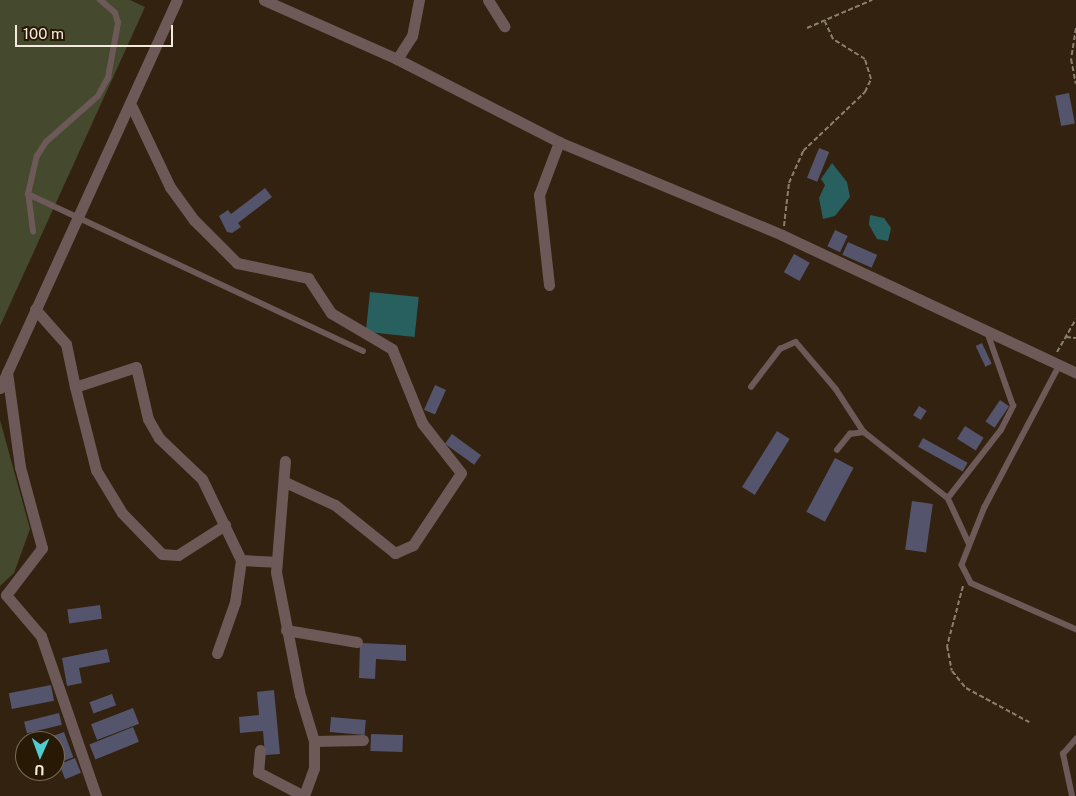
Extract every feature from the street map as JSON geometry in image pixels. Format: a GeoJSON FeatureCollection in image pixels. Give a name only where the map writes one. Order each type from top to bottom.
{"type":"FeatureCollection","features":[{"type":"Feature","properties":{"kind":"street"},"geometry":{"type":"LineString","coordinates":[[0,388],[35,308],[132,107],[177,0]]}},
{"type":"Feature","properties":{"kind":"street"},"geometry":{"type":"LineString","coordinates":[[264,0],[397,59],[559,142],[782,235],[1076,373]]}},
{"type":"Feature","properties":{"kind":"street"},"geometry":{"type":"LineString","coordinates":[[397,59],[412,36],[418,0]]}},
{"type":"Feature","properties":{"kind":"street"},"geometry":{"type":"LineString","coordinates":[[488,0],[504,26]]}},
{"type":"Feature","properties":{"kind":"street"},"geometry":{"type":"LineString","coordinates":[[132,107],[170,187],[194,220],[237,263],[308,278],[331,313],[392,349],[422,423],[461,473],[413,545],[396,553],[335,504],[284,482]]}},
{"type":"Feature","properties":{"kind":"street"},"geometry":{"type":"LineString","coordinates":[[549,284],[539,195],[559,142]]}},
{"type":"Feature","properties":{"kind":"street"},"geometry":{"type":"LineString","coordinates":[[35,308],[66,344],[74,387],[96,470],[122,513],[162,554],[178,555],[225,525]]}},
{"type":"Feature","properties":{"kind":"street"},"geometry":{"type":"LineString","coordinates":[[74,387],[136,367],[155,432],[202,479],[241,560],[235,602],[217,653]]}},
{"type":"Feature","properties":{"kind":"street"},"geometry":{"type":"LineString","coordinates":[[7,372],[20,466],[42,548],[6,594],[41,636],[96,796]]}},
{"type":"Feature","properties":{"kind":"street"},"geometry":{"type":"LineString","coordinates":[[260,750],[258,772],[304,796],[314,768],[314,741],[286,630],[275,562],[285,461]]}},
{"type":"Feature","properties":{"kind":"street"},"geometry":{"type":"LineString","coordinates":[[241,560],[275,562]]}},
{"type":"Feature","properties":{"kind":"street"},"geometry":{"type":"LineString","coordinates":[[286,630],[357,642]]}},
{"type":"Feature","properties":{"kind":"street"},"geometry":{"type":"LineString","coordinates":[[314,741],[363,740]]}},
{"type":"Feature","properties":{"kind":"lane"},"geometry":{"type":"LineString","coordinates":[[33,232],[28,194],[37,156],[46,142],[87,107],[108,78],[118,23],[115,13],[100,0]]}},
{"type":"Feature","properties":{"kind":"lane"},"geometry":{"type":"LineString","coordinates":[[28,194],[363,351]]}},
{"type":"Feature","properties":{"kind":"lane"},"geometry":{"type":"LineString","coordinates":[[948,498],[1001,430],[1012,406],[986,330]]}},
{"type":"Feature","properties":{"kind":"lane"},"geometry":{"type":"LineString","coordinates":[[751,387],[780,349],[796,342],[836,389],[864,432],[948,498],[969,543]]}},
{"type":"Feature","properties":{"kind":"lane"},"geometry":{"type":"LineString","coordinates":[[1056,363],[962,556],[965,579],[1076,629]]}},
{"type":"Feature","properties":{"kind":"lane"},"geometry":{"type":"LineString","coordinates":[[837,450],[850,434],[864,432]]}},
{"type":"Feature","properties":{"kind":"lane"},"geometry":{"type":"LineString","coordinates":[[1072,796],[1063,754],[1076,739]]}},
{"type":"Feature","properties":{"kind":"path"},"geometry":{"type":"LineString","coordinates":[[807,28],[826,22],[872,0]]}},
{"type":"Feature","properties":{"kind":"path"},"geometry":{"type":"LineString","coordinates":[[782,235],[789,183],[803,150],[865,92],[871,79],[865,58],[833,39],[826,22]]}},
{"type":"Feature","properties":{"kind":"path"},"geometry":{"type":"LineString","coordinates":[[1076,28],[1071,59],[1076,84]]}},
{"type":"Feature","properties":{"kind":"path"},"geometry":{"type":"LineString","coordinates":[[1056,363],[1066,337],[1076,319]]}},
{"type":"Feature","properties":{"kind":"path"},"geometry":{"type":"LineString","coordinates":[[1066,337],[1076,338]]}},
{"type":"Feature","properties":{"kind":"path"},"geometry":{"type":"LineString","coordinates":[[965,579],[948,646],[952,671],[966,688],[1029,722]]}},
{"type":"Feature","properties":{"kind":"green space"},"geometry":{"type":"Polygon","coordinates":[[[0,0],[130,0],[145,7],[0,326],[0,0]]]}},
{"type":"Feature","properties":{"kind":"green space"},"geometry":{"type":"Polygon","coordinates":[[[0,420],[30,529],[14,573],[0,586],[0,420]]]}},
{"type":"Feature","properties":{"kind":"water"},"geometry":{"type":"Polygon","coordinates":[[[832,163],[847,182],[850,197],[835,216],[823,219],[819,198],[825,185],[821,179],[832,163]]]}},
{"type":"Feature","properties":{"kind":"water"},"geometry":{"type":"Polygon","coordinates":[[[870,215],[884,218],[891,228],[888,241],[877,239],[869,225],[870,215]]]}},
{"type":"Feature","properties":{"kind":"water"},"geometry":{"type":"Polygon","coordinates":[[[370,292],[419,297],[415,337],[366,332],[370,292]]]}},
{"type":"Feature","properties":{"kind":"building"},"geometry":{"type":"Polygon","coordinates":[[[1069,93],[1075,123],[1061,126],[1055,96],[1069,93]]]}},
{"type":"Feature","properties":{"kind":"building"},"geometry":{"type":"Polygon","coordinates":[[[819,148],[829,152],[817,182],[807,178],[819,148]]]}},
{"type":"Feature","properties":{"kind":"building"},"geometry":{"type":"Polygon","coordinates":[[[265,188],[272,197],[238,223],[241,227],[232,233],[227,232],[219,216],[228,210],[231,214],[265,188]]]}},
{"type":"Feature","properties":{"kind":"building"},"geometry":{"type":"Polygon","coordinates":[[[835,230],[848,236],[840,252],[827,246],[835,230]]]}},
{"type":"Feature","properties":{"kind":"building"},"geometry":{"type":"Polygon","coordinates":[[[848,242],[877,255],[872,268],[842,255],[848,242]]]}},
{"type":"Feature","properties":{"kind":"building"},"geometry":{"type":"Polygon","coordinates":[[[794,254],[810,263],[800,281],[784,272],[794,254]]]}},
{"type":"Feature","properties":{"kind":"building"},"geometry":{"type":"Polygon","coordinates":[[[982,343],[992,364],[985,367],[976,346],[982,343]]]}},
{"type":"Feature","properties":{"kind":"building"},"geometry":{"type":"Polygon","coordinates":[[[435,385],[446,390],[435,415],[424,410],[435,385]]]}},
{"type":"Feature","properties":{"kind":"building"},"geometry":{"type":"Polygon","coordinates":[[[1000,400],[1009,406],[995,428],[985,422],[1000,400]]]}},
{"type":"Feature","properties":{"kind":"building"},"geometry":{"type":"Polygon","coordinates":[[[919,406],[927,411],[921,420],[913,415],[919,406]]]}},
{"type":"Feature","properties":{"kind":"building"},"geometry":{"type":"Polygon","coordinates":[[[965,426],[984,438],[976,450],[957,439],[965,426]]]}},
{"type":"Feature","properties":{"kind":"building"},"geometry":{"type":"Polygon","coordinates":[[[777,431],[790,439],[755,495],[742,487],[777,431]]]}},
{"type":"Feature","properties":{"kind":"building"},"geometry":{"type":"Polygon","coordinates":[[[452,434],[481,455],[474,465],[445,444],[452,434]]]}},
{"type":"Feature","properties":{"kind":"building"},"geometry":{"type":"Polygon","coordinates":[[[923,438],[968,463],[963,471],[918,447],[923,438]]]}},
{"type":"Feature","properties":{"kind":"building"},"geometry":{"type":"Polygon","coordinates":[[[835,458],[854,468],[825,522],[806,512],[835,458]]]}},
{"type":"Feature","properties":{"kind":"building"},"geometry":{"type":"Polygon","coordinates":[[[912,501],[933,504],[926,552],[905,550],[912,501]]]}},
{"type":"Feature","properties":{"kind":"building"},"geometry":{"type":"Polygon","coordinates":[[[100,605],[102,619],[69,623],[67,610],[100,605]]]}},
{"type":"Feature","properties":{"kind":"building"},"geometry":{"type":"Polygon","coordinates":[[[360,643],[406,645],[406,661],[376,659],[375,679],[359,678],[360,643]]]}},
{"type":"Feature","properties":{"kind":"building"},"geometry":{"type":"Polygon","coordinates":[[[107,649],[110,662],[79,668],[82,683],[67,686],[62,658],[107,649]]]}},
{"type":"Feature","properties":{"kind":"building"},"geometry":{"type":"Polygon","coordinates":[[[51,685],[54,701],[12,709],[9,693],[51,685]]]}},
{"type":"Feature","properties":{"kind":"building"},"geometry":{"type":"Polygon","coordinates":[[[274,690],[280,754],[265,755],[263,731],[240,733],[239,717],[259,715],[257,692],[274,690]]]}},
{"type":"Feature","properties":{"kind":"building"},"geometry":{"type":"Polygon","coordinates":[[[112,694],[116,705],[94,713],[89,702],[112,694]]]}},
{"type":"Feature","properties":{"kind":"building"},"geometry":{"type":"Polygon","coordinates":[[[133,708],[139,724],[97,740],[91,724],[133,708]]]}},
{"type":"Feature","properties":{"kind":"building"},"geometry":{"type":"Polygon","coordinates":[[[59,713],[62,725],[36,731],[26,731],[24,722],[59,713]]]}},
{"type":"Feature","properties":{"kind":"building"},"geometry":{"type":"Polygon","coordinates":[[[331,717],[366,720],[365,735],[330,732],[331,717]]]}},
{"type":"Feature","properties":{"kind":"building"},"geometry":{"type":"Polygon","coordinates":[[[133,727],[139,742],[95,759],[89,745],[133,727]]]}},
{"type":"Feature","properties":{"kind":"building"},"geometry":{"type":"Polygon","coordinates":[[[371,734],[403,735],[402,752],[370,751],[371,734]]]}},
{"type":"Feature","properties":{"kind":"building"},"geometry":{"type":"Polygon","coordinates":[[[65,735],[73,757],[65,760],[65,735]]]}},
{"type":"Feature","properties":{"kind":"building"},"geometry":{"type":"Polygon","coordinates":[[[75,758],[81,773],[65,779],[65,762],[75,758]]]}}]}
